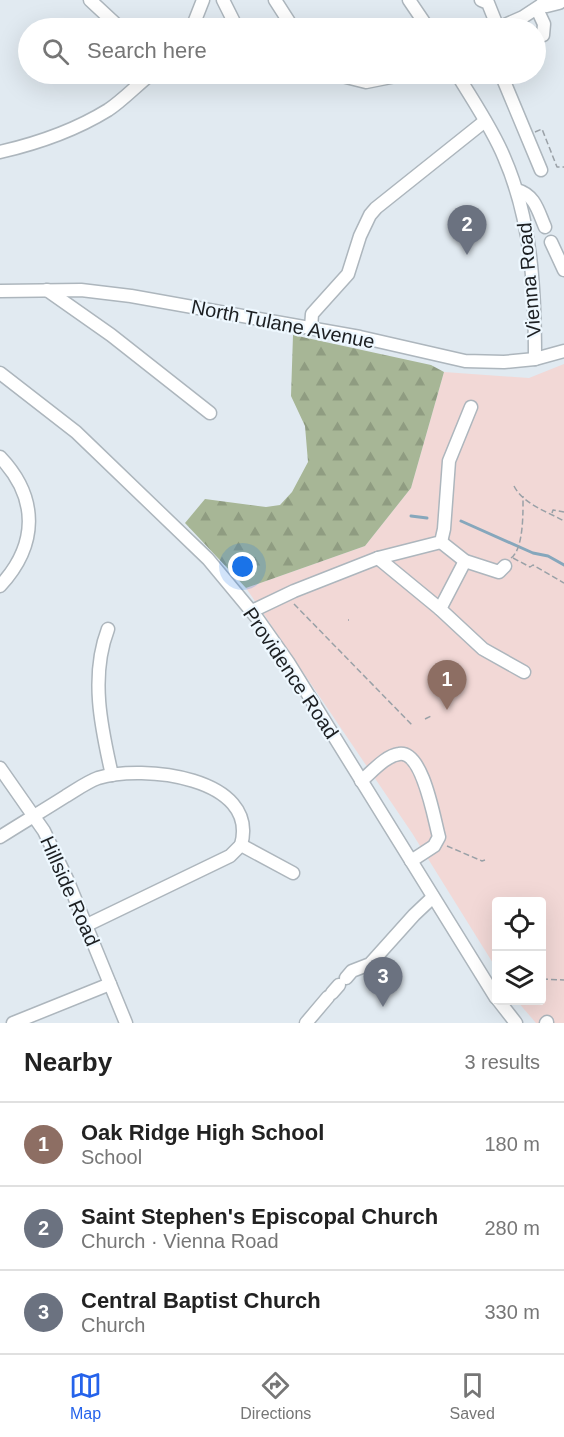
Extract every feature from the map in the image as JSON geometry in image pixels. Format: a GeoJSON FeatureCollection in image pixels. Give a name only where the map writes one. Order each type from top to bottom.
{"type":"FeatureCollection","features":[{"type":"Feature","properties":{"kind":"street"},"geometry":{"type":"LineString","coordinates":[[90,0],[109,18]]}},
{"type":"Feature","properties":{"kind":"street"},"geometry":{"type":"LineString","coordinates":[[196,18],[203,0]]}},
{"type":"Feature","properties":{"kind":"street"},"geometry":{"type":"LineString","coordinates":[[223,0],[232,18]]}},
{"type":"Feature","properties":{"kind":"street"},"geometry":{"type":"LineString","coordinates":[[275,0],[287,18]]}},
{"type":"Feature","properties":{"kind":"street"},"geometry":{"type":"LineString","coordinates":[[411,1],[422,18]]}},
{"type":"Feature","properties":{"kind":"street"},"geometry":{"type":"LineString","coordinates":[[487,1],[494,18]]}},
{"type":"Feature","properties":{"kind":"street"},"geometry":{"type":"LineString","coordinates":[[518,18],[548,3]]}},
{"type":"Feature","properties":{"kind":"street"},"geometry":{"type":"LineString","coordinates":[[545,18],[548,3]]}},
{"type":"Feature","properties":{"kind":"street"},"geometry":{"type":"LineString","coordinates":[[0,152],[32,144],[74,129],[110,108],[139,84]]}},
{"type":"Feature","properties":{"kind":"street","name":"Vienna Road"},"geometry":{"type":"LineString","coordinates":[[463,84],[504,155],[517,190],[529,246],[535,319],[535,358]]}},
{"type":"Feature","properties":{"kind":"street"},"geometry":{"type":"LineString","coordinates":[[505,84],[541,170]]}},
{"type":"Feature","properties":{"kind":"street"},"geometry":{"type":"LineString","coordinates":[[311,328],[312,314],[348,274],[360,236],[376,208],[485,121]]}},
{"type":"Feature","properties":{"kind":"street"},"geometry":{"type":"LineString","coordinates":[[517,190],[527,193],[545,227]]}},
{"type":"Feature","properties":{"kind":"street"},"geometry":{"type":"LineString","coordinates":[[551,242],[564,270]]}},
{"type":"Feature","properties":{"kind":"street"},"geometry":{"type":"LineString","coordinates":[[47,290],[111,335],[210,413]]}},
{"type":"Feature","properties":{"kind":"street","name":"North Tulane Avenue"},"geometry":{"type":"LineString","coordinates":[[0,291],[81,290],[131,296],[311,328],[465,361],[504,362],[564,351]]}},
{"type":"Feature","properties":{"kind":"street","name":"Providence Road"},"geometry":{"type":"LineString","coordinates":[[0,373],[76,432],[208,559],[252,611],[288,662],[492,991]]}},
{"type":"Feature","properties":{"kind":"street"},"geometry":{"type":"LineString","coordinates":[[441,542],[449,461],[471,406]]}},
{"type":"Feature","properties":{"kind":"street"},"geometry":{"type":"LineString","coordinates":[[0,457],[22,487],[29,510],[29,530],[23,553],[10,575],[0,586]]}},
{"type":"Feature","properties":{"kind":"street"},"geometry":{"type":"LineString","coordinates":[[252,611],[294,591],[378,558],[441,542]]}},
{"type":"Feature","properties":{"kind":"street"},"geometry":{"type":"LineString","coordinates":[[441,542],[465,561],[499,572],[508,561]]}},
{"type":"Feature","properties":{"kind":"street"},"geometry":{"type":"LineString","coordinates":[[378,558],[440,609],[483,649],[524,672]]}},
{"type":"Feature","properties":{"kind":"street"},"geometry":{"type":"LineString","coordinates":[[440,609],[465,561]]}},
{"type":"Feature","properties":{"kind":"street"},"geometry":{"type":"LineString","coordinates":[[108,629],[100,657],[98,679],[100,712],[112,775]]}},
{"type":"Feature","properties":{"kind":"street"},"geometry":{"type":"LineString","coordinates":[[361,781],[387,759],[398,754],[407,754],[421,771],[439,837],[434,846],[411,861]]}},
{"type":"Feature","properties":{"kind":"street","name":"Hillside Road"},"geometry":{"type":"LineString","coordinates":[[0,768],[34,815],[68,879],[126,1023]]}},
{"type":"Feature","properties":{"kind":"street"},"geometry":{"type":"LineString","coordinates":[[0,837],[95,780],[112,775],[142,773],[207,785],[227,796],[243,821],[244,833],[241,845],[230,856],[87,925]]}},
{"type":"Feature","properties":{"kind":"street"},"geometry":{"type":"LineString","coordinates":[[241,845],[293,873]]}},
{"type":"Feature","properties":{"kind":"street"},"geometry":{"type":"LineString","coordinates":[[306,1023],[352,971],[370,964],[433,897]]}},
{"type":"Feature","properties":{"kind":"street"},"geometry":{"type":"LineString","coordinates":[[13,1023],[110,984]]}},
{"type":"Feature","properties":{"kind":"street","name":"Providence Road"},"geometry":{"type":"LineString","coordinates":[[502,1005],[516,1023]]}},
{"type":"Feature","properties":{"kind":"path"},"geometry":{"type":"LineString","coordinates":[[526,135],[542,129],[557,167],[564,167]]}},
{"type":"Feature","properties":{"kind":"path"},"geometry":{"type":"LineString","coordinates":[[514,486],[538,508],[564,521]]}},
{"type":"Feature","properties":{"kind":"path"},"geometry":{"type":"LineString","coordinates":[[515,554],[523,524],[523,496]]}},
{"type":"Feature","properties":{"kind":"path"},"geometry":{"type":"LineString","coordinates":[[552,514],[553,510],[564,512]]}},
{"type":"Feature","properties":{"kind":"path"},"geometry":{"type":"LineString","coordinates":[[508,561],[530,567],[533,565],[564,583]]}},
{"type":"Feature","properties":{"kind":"path"},"geometry":{"type":"LineString","coordinates":[[291,600],[413,726]]}},
{"type":"Feature","properties":{"kind":"path"},"geometry":{"type":"LineString","coordinates":[[425,719],[431,716]]}},
{"type":"Feature","properties":{"kind":"path"},"geometry":{"type":"LineString","coordinates":[[444,844],[482,861],[485,860]]}},
{"type":"Feature","properties":{"kind":"path"},"geometry":{"type":"LineString","coordinates":[[546,979],[564,980]]}},
{"type":"Feature","properties":{"kind":"shaded area"},"geometry":{"type":"Polygon","coordinates":[[[564,364],[564,1023],[536,1023],[520,1005],[546,1005],[546,897],[492,897],[492,962],[412,833],[246,588],[365,546],[411,488],[444,372],[529,378],[564,364]]]}},
{"type":"Feature","properties":{"kind":"green space"},"geometry":{"type":"Polygon","coordinates":[[[293,335],[431,365],[444,372],[411,488],[365,546],[246,588],[185,523],[205,499],[266,507],[280,505],[292,492],[308,462],[305,426],[291,396],[293,335]]]}},
{"type":"Feature","properties":{"kind":"waterway"},"geometry":{"type":"LineString","coordinates":[[411,516],[427,518]]}},
{"type":"Feature","properties":{"kind":"waterway"},"geometry":{"type":"LineString","coordinates":[[461,521],[533,553],[548,556],[564,565]]}},
{"type":"Feature","properties":{"kind":"place","name":"Saint Stephen's Episcopal Church"},"geometry":{"type":"Point","coordinates":[467,255]}},
{"type":"Feature","properties":{"kind":"place","name":"Oak Ridge High School"},"geometry":{"type":"Point","coordinates":[447,710]}},
{"type":"Feature","properties":{"kind":"place","name":"Central Baptist Church"},"geometry":{"type":"Point","coordinates":[383,1007]}}]}
